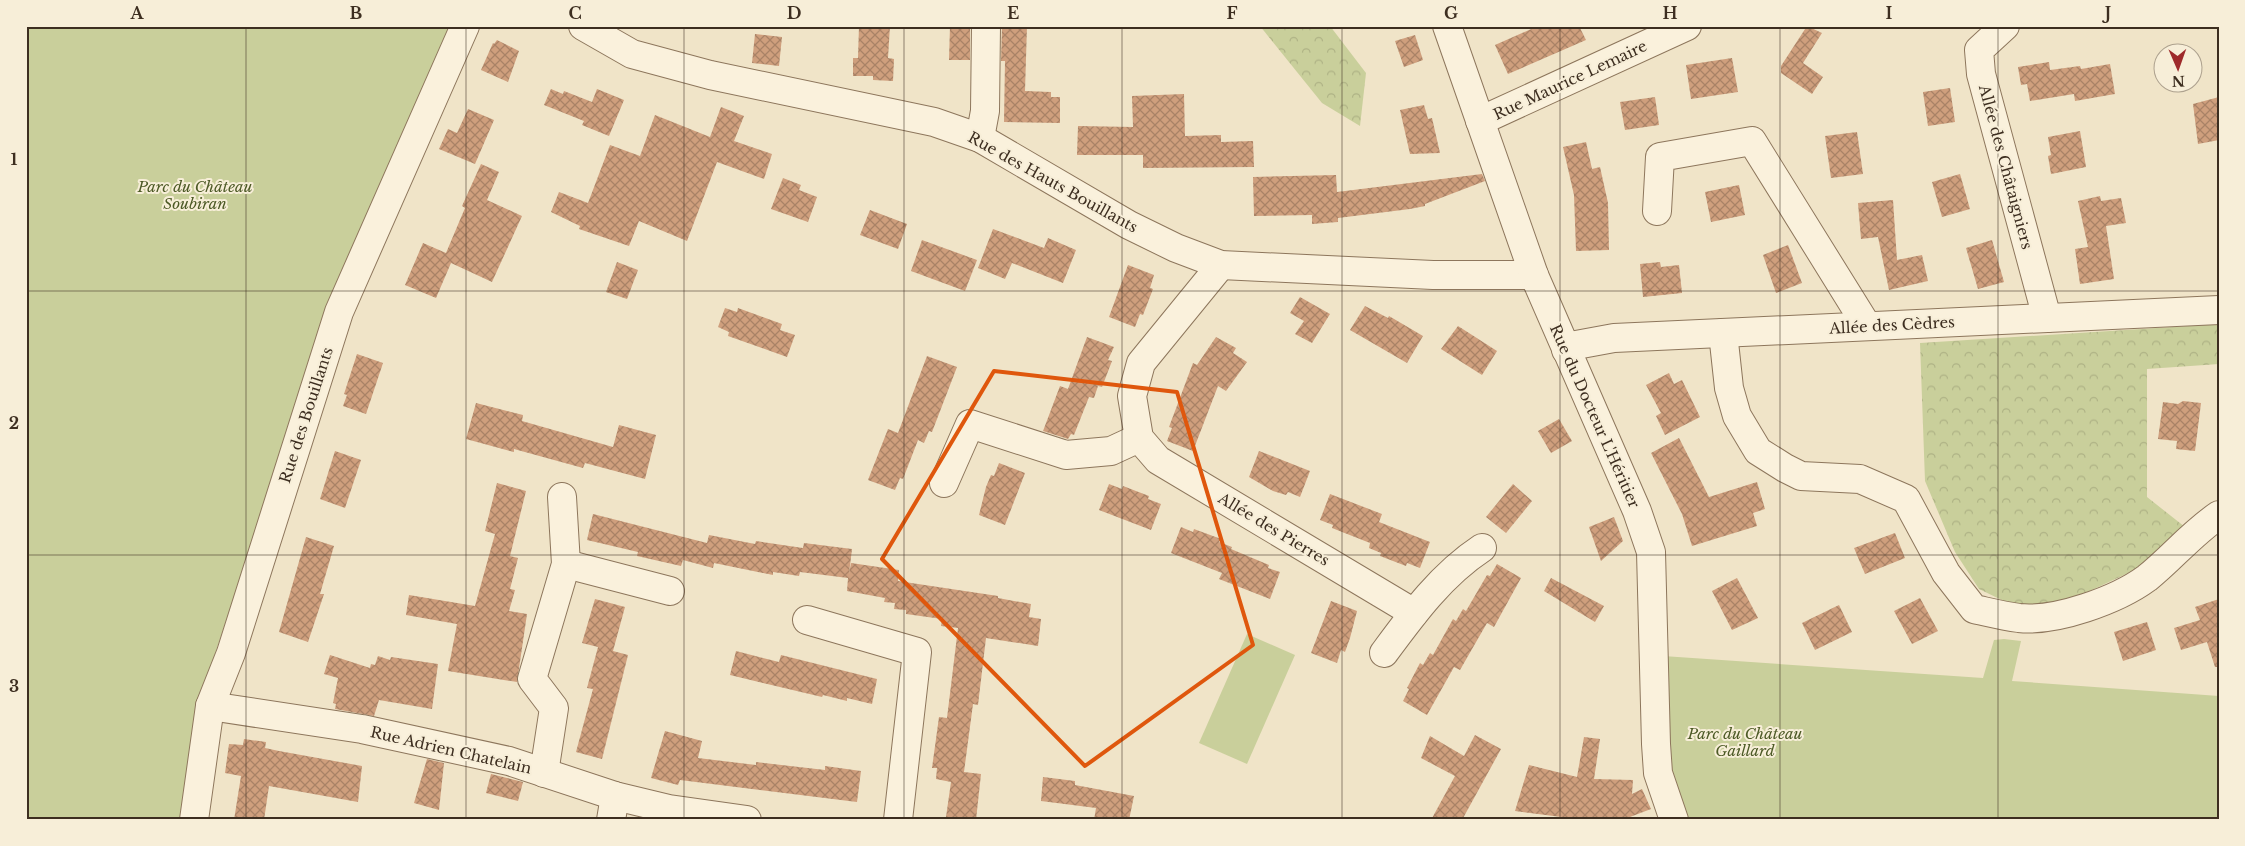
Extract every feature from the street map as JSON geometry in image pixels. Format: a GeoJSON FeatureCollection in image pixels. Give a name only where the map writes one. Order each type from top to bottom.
{"type":"FeatureCollection","features":[{"type":"Feature","properties":{"kind":"street","name":"Rue des Bouillants"},"geometry":{"type":"LineString","coordinates":[[194,820],[210,706],[231,653],[339,312],[465,26]]}},
{"type":"Feature","properties":{"kind":"street","name":"Rue des Hauts Bouillants"},"geometry":{"type":"LineString","coordinates":[[583,26],[632,54],[710,74],[934,122],[980,138],[1129,225],[1176,248],[1221,265],[1434,275],[1534,275]]}},
{"type":"Feature","properties":{"kind":"street"},"geometry":{"type":"LineString","coordinates":[[980,138],[984,111],[986,26]]}},
{"type":"Feature","properties":{"kind":"street","name":"Rue du Docteur L'Héritier"},"geometry":{"type":"LineString","coordinates":[[1447,26],[1534,275],[1638,511],[1651,552],[1658,773],[1674,820]]}},
{"type":"Feature","properties":{"kind":"street","name":"Rue Maurice Lemaire"},"geometry":{"type":"LineString","coordinates":[[1480,121],[1687,26]]}},
{"type":"Feature","properties":{"kind":"street","name":"Allée des Châtaigniers"},"geometry":{"type":"LineString","coordinates":[[2005,26],[1979,50],[1981,74],[2047,318]]}},
{"type":"Feature","properties":{"kind":"street"},"geometry":{"type":"LineString","coordinates":[[1657,211],[1660,157],[1752,142],[1867,326]]}},
{"type":"Feature","properties":{"kind":"street"},"geometry":{"type":"LineString","coordinates":[[944,483],[970,424],[1066,455],[1111,451],[1139,438],[1132,396],[1141,363],[1221,265]]}},
{"type":"Feature","properties":{"kind":"street","name":"Allée des Cèdres"},"geometry":{"type":"LineString","coordinates":[[1566,350],[1576,345],[1614,338],[2219,310]]}},
{"type":"Feature","properties":{"kind":"street"},"geometry":{"type":"LineString","coordinates":[[1724,333],[1730,388],[1737,416],[1758,451],[1801,476],[1860,479],[1906,499],[1946,573],[1974,609],[2020,618],[2073,613],[2116,595],[2146,578],[2206,524],[2219,515]]}},
{"type":"Feature","properties":{"kind":"street","name":"Allée des Pierres"},"geometry":{"type":"LineString","coordinates":[[1139,438],[1158,460],[1414,613]]}},
{"type":"Feature","properties":{"kind":"street"},"geometry":{"type":"LineString","coordinates":[[544,772],[554,708],[532,679],[566,564],[562,498]]}},
{"type":"Feature","properties":{"kind":"street"},"geometry":{"type":"LineString","coordinates":[[1384,653],[1414,613],[1462,562],[1482,548]]}},
{"type":"Feature","properties":{"kind":"street"},"geometry":{"type":"LineString","coordinates":[[566,564],[670,591]]}},
{"type":"Feature","properties":{"kind":"street"},"geometry":{"type":"LineString","coordinates":[[807,620],[917,652],[898,820]]}},
{"type":"Feature","properties":{"kind":"street","name":"Rue Adrien Chatelain"},"geometry":{"type":"LineString","coordinates":[[210,706],[362,729],[509,761],[544,772],[613,808],[668,809],[747,820]]}},
{"type":"Feature","properties":{"kind":"highlighted area"},"geometry":{"type":"Polygon","coordinates":[[[994,371],[1177,392],[1253,645],[1085,766],[882,559],[994,371]]]}},
{"type":"Feature","properties":{"kind":"green space","name":"Parc du Château Soubiran"},"geometry":{"type":"Polygon","coordinates":[[[26,26],[455,26],[335,293],[201,696],[184,820],[26,820],[26,26]]]}},
{"type":"Feature","properties":{"kind":"green space"},"geometry":{"type":"Polygon","coordinates":[[[1260,26],[1330,26],[1366,73],[1360,126],[1322,103],[1260,26]]]}},
{"type":"Feature","properties":{"kind":"green space"},"geometry":{"type":"Polygon","coordinates":[[[2219,324],[2219,364],[2147,369],[2147,497],[2185,527],[2141,567],[2062,604],[2010,604],[1979,589],[1955,552],[1925,481],[1920,343],[2219,324]]]}},
{"type":"Feature","properties":{"kind":"green space"},"geometry":{"type":"Polygon","coordinates":[[[1247,634],[1295,655],[1247,764],[1199,743],[1247,634]]]}},
{"type":"Feature","properties":{"kind":"green space","name":"Parc du Château Gaillard"},"geometry":{"type":"Polygon","coordinates":[[[1994,640],[2021,641],[2012,681],[2219,696],[2219,820],[1684,820],[1666,772],[1663,656],[1983,678],[1994,640]]]}},
{"type":"Feature","properties":{"kind":"building"},"geometry":{"type":"Polygon","coordinates":[[[859,26],[890,26],[888,58],[894,59],[893,81],[873,80],[873,76],[853,76],[853,58],[858,58],[859,26]]]}},
{"type":"Feature","properties":{"kind":"building"},"geometry":{"type":"Polygon","coordinates":[[[950,26],[970,26],[970,60],[949,60],[950,26]]]}},
{"type":"Feature","properties":{"kind":"building"},"geometry":{"type":"Polygon","coordinates":[[[1002,26],[1027,26],[1025,91],[1051,92],[1051,97],[1060,97],[1060,123],[1004,122],[1005,61],[1001,61],[1002,26]]]}},
{"type":"Feature","properties":{"kind":"building"},"geometry":{"type":"Polygon","coordinates":[[[1538,26],[1579,26],[1586,40],[1508,74],[1495,45],[1538,26]]]}},
{"type":"Feature","properties":{"kind":"building"},"geometry":{"type":"Polygon","coordinates":[[[1807,26],[1822,33],[1803,63],[1823,77],[1812,94],[1781,73],[1781,66],[1807,26]]]}},
{"type":"Feature","properties":{"kind":"building"},"geometry":{"type":"Polygon","coordinates":[[[755,34],[782,37],[779,66],[752,63],[755,34]]]}},
{"type":"Feature","properties":{"kind":"building"},"geometry":{"type":"Polygon","coordinates":[[[1415,35],[1423,60],[1404,67],[1395,41],[1415,35]]]}},
{"type":"Feature","properties":{"kind":"building"},"geometry":{"type":"Polygon","coordinates":[[[497,40],[519,51],[508,82],[481,70],[493,43],[497,40]]]}},
{"type":"Feature","properties":{"kind":"building"},"geometry":{"type":"Polygon","coordinates":[[[1732,58],[1738,92],[1691,99],[1686,65],[1732,58]]]}},
{"type":"Feature","properties":{"kind":"building"},"geometry":{"type":"Polygon","coordinates":[[[2049,62],[2050,70],[2080,66],[2081,69],[2110,64],[2115,94],[2075,101],[2074,94],[2030,101],[2027,84],[2021,85],[2018,67],[2049,62]]]}},
{"type":"Feature","properties":{"kind":"building"},"geometry":{"type":"Polygon","coordinates":[[[1950,88],[1955,122],[1928,126],[1923,92],[1950,88]]]}},
{"type":"Feature","properties":{"kind":"building"},"geometry":{"type":"Polygon","coordinates":[[[551,89],[563,94],[564,91],[592,102],[597,89],[624,100],[609,136],[582,125],[584,121],[544,105],[551,89]]]}},
{"type":"Feature","properties":{"kind":"building"},"geometry":{"type":"Polygon","coordinates":[[[1184,94],[1185,136],[1221,135],[1221,142],[1253,141],[1254,167],[1143,168],[1143,155],[1077,155],[1078,126],[1133,127],[1132,96],[1184,94]]]}},
{"type":"Feature","properties":{"kind":"building"},"geometry":{"type":"Polygon","coordinates":[[[1655,97],[1659,125],[1625,130],[1620,102],[1655,97]]]}},
{"type":"Feature","properties":{"kind":"building"},"geometry":{"type":"Polygon","coordinates":[[[2219,97],[2219,140],[2198,144],[2193,104],[2219,97]]]}},
{"type":"Feature","properties":{"kind":"building"},"geometry":{"type":"Polygon","coordinates":[[[1424,105],[1428,119],[1432,118],[1440,153],[1410,154],[1400,110],[1424,105]]]}},
{"type":"Feature","properties":{"kind":"building"},"geometry":{"type":"Polygon","coordinates":[[[721,107],[744,116],[734,141],[772,154],[764,179],[717,162],[687,241],[639,221],[629,246],[579,229],[580,226],[551,212],[559,192],[588,203],[610,145],[640,156],[655,115],[710,137],[721,107]]]}},
{"type":"Feature","properties":{"kind":"building"},"geometry":{"type":"Polygon","coordinates":[[[468,109],[494,120],[475,164],[439,149],[448,129],[457,133],[468,109]]]}},
{"type":"Feature","properties":{"kind":"building"},"geometry":{"type":"Polygon","coordinates":[[[2080,131],[2086,167],[2051,174],[2048,156],[2051,155],[2048,137],[2080,131]]]}},
{"type":"Feature","properties":{"kind":"building"},"geometry":{"type":"Polygon","coordinates":[[[1857,132],[1863,174],[1831,178],[1825,136],[1857,132]]]}},
{"type":"Feature","properties":{"kind":"building"},"geometry":{"type":"Polygon","coordinates":[[[1586,142],[1592,169],[1600,167],[1608,203],[1609,250],[1576,251],[1574,195],[1563,147],[1586,142]]]}},
{"type":"Feature","properties":{"kind":"building"},"geometry":{"type":"Polygon","coordinates":[[[481,164],[499,172],[487,200],[522,216],[492,282],[451,263],[436,298],[405,285],[423,243],[446,253],[465,208],[462,206],[481,164]]]}},
{"type":"Feature","properties":{"kind":"building"},"geometry":{"type":"Polygon","coordinates":[[[1482,174],[1485,181],[1425,204],[1425,206],[1410,209],[1338,218],[1338,222],[1312,224],[1312,215],[1254,216],[1253,177],[1336,175],[1337,192],[1482,174]]]}},
{"type":"Feature","properties":{"kind":"building"},"geometry":{"type":"Polygon","coordinates":[[[1960,174],[1970,209],[1942,217],[1932,182],[1960,174]]]}},
{"type":"Feature","properties":{"kind":"building"},"geometry":{"type":"Polygon","coordinates":[[[783,178],[801,185],[799,190],[817,197],[808,222],[771,209],[783,178]]]}},
{"type":"Feature","properties":{"kind":"building"},"geometry":{"type":"Polygon","coordinates":[[[1739,185],[1745,215],[1711,222],[1705,192],[1739,185]]]}},
{"type":"Feature","properties":{"kind":"building"},"geometry":{"type":"Polygon","coordinates":[[[2100,196],[2101,201],[2121,198],[2126,223],[2106,226],[2114,279],[2080,284],[2075,249],[2088,247],[2078,201],[2100,196]]]}},
{"type":"Feature","properties":{"kind":"building"},"geometry":{"type":"Polygon","coordinates":[[[1893,200],[1897,260],[1922,255],[1928,281],[1889,290],[1878,237],[1861,239],[1858,203],[1893,200]]]}},
{"type":"Feature","properties":{"kind":"building"},"geometry":{"type":"Polygon","coordinates":[[[870,210],[907,224],[898,249],[860,235],[870,210]]]}},
{"type":"Feature","properties":{"kind":"building"},"geometry":{"type":"Polygon","coordinates":[[[993,229],[1044,248],[1048,238],[1076,250],[1063,283],[1012,263],[1005,279],[978,268],[993,229]]]}},
{"type":"Feature","properties":{"kind":"building"},"geometry":{"type":"Polygon","coordinates":[[[922,240],[977,260],[965,291],[911,271],[922,240]]]}},
{"type":"Feature","properties":{"kind":"building"},"geometry":{"type":"Polygon","coordinates":[[[1992,240],[2004,282],[1978,289],[1966,248],[1992,240]]]}},
{"type":"Feature","properties":{"kind":"building"},"geometry":{"type":"Polygon","coordinates":[[[1788,245],[1802,283],[1776,293],[1763,255],[1788,245]]]}},
{"type":"Feature","properties":{"kind":"building"},"geometry":{"type":"Polygon","coordinates":[[[617,262],[638,270],[627,299],[606,292],[617,262]]]}},
{"type":"Feature","properties":{"kind":"building"},"geometry":{"type":"Polygon","coordinates":[[[1660,262],[1661,267],[1679,265],[1682,293],[1643,297],[1640,264],[1660,262]]]}},
{"type":"Feature","properties":{"kind":"building"},"geometry":{"type":"Polygon","coordinates":[[[1128,265],[1154,275],[1150,288],[1153,289],[1143,315],[1140,314],[1135,327],[1109,317],[1128,265]]]}},
{"type":"Feature","properties":{"kind":"building"},"geometry":{"type":"Polygon","coordinates":[[[1300,297],[1330,314],[1312,343],[1295,334],[1304,321],[1290,313],[1300,297]]]}},
{"type":"Feature","properties":{"kind":"building"},"geometry":{"type":"Polygon","coordinates":[[[1365,306],[1388,318],[1389,316],[1423,336],[1407,363],[1350,330],[1365,306]]]}},
{"type":"Feature","properties":{"kind":"building"},"geometry":{"type":"Polygon","coordinates":[[[725,308],[737,312],[738,308],[782,324],[780,330],[795,335],[787,357],[728,336],[729,332],[718,327],[725,308]]]}},
{"type":"Feature","properties":{"kind":"building"},"geometry":{"type":"Polygon","coordinates":[[[1458,326],[1497,351],[1482,375],[1441,349],[1458,326]]]}},
{"type":"Feature","properties":{"kind":"building"},"geometry":{"type":"Polygon","coordinates":[[[1087,337],[1114,347],[1108,360],[1112,361],[1102,387],[1098,386],[1094,398],[1089,397],[1074,435],[1071,434],[1068,439],[1043,431],[1060,386],[1068,389],[1087,337]]]}},
{"type":"Feature","properties":{"kind":"building"},"geometry":{"type":"Polygon","coordinates":[[[1216,337],[1236,348],[1233,353],[1247,362],[1226,391],[1218,386],[1193,451],[1167,441],[1172,428],[1169,427],[1193,363],[1197,365],[1216,337]]]}},
{"type":"Feature","properties":{"kind":"building"},"geometry":{"type":"Polygon","coordinates":[[[357,354],[383,363],[366,414],[343,406],[347,395],[344,394],[357,354]]]}},
{"type":"Feature","properties":{"kind":"building"},"geometry":{"type":"Polygon","coordinates":[[[927,356],[957,367],[932,432],[929,431],[924,443],[918,440],[903,479],[900,478],[895,490],[868,480],[888,429],[898,433],[927,356]]]}},
{"type":"Feature","properties":{"kind":"building"},"geometry":{"type":"Polygon","coordinates":[[[1669,373],[1674,384],[1682,380],[1700,417],[1665,435],[1656,416],[1661,413],[1646,385],[1669,373]]]}},
{"type":"Feature","properties":{"kind":"building"},"geometry":{"type":"Polygon","coordinates":[[[2183,401],[2201,403],[2195,451],[2176,449],[2177,441],[2158,439],[2163,402],[2178,404],[2183,401]]]}},
{"type":"Feature","properties":{"kind":"building"},"geometry":{"type":"Polygon","coordinates":[[[476,403],[523,415],[522,421],[613,447],[619,425],[656,435],[645,479],[585,463],[583,468],[514,449],[514,452],[466,439],[476,403]]]}},
{"type":"Feature","properties":{"kind":"building"},"geometry":{"type":"Polygon","coordinates":[[[1559,419],[1572,441],[1551,453],[1538,431],[1559,419]]]}},
{"type":"Feature","properties":{"kind":"building"},"geometry":{"type":"Polygon","coordinates":[[[1679,438],[1709,497],[1757,482],[1765,509],[1753,513],[1757,526],[1692,546],[1682,514],[1651,453],[1679,438]]]}},
{"type":"Feature","properties":{"kind":"building"},"geometry":{"type":"Polygon","coordinates":[[[335,451],[361,460],[345,508],[320,499],[335,451]]]}},
{"type":"Feature","properties":{"kind":"building"},"geometry":{"type":"Polygon","coordinates":[[[1259,451],[1310,471],[1300,497],[1288,492],[1286,495],[1273,491],[1249,477],[1259,451]]]}},
{"type":"Feature","properties":{"kind":"building"},"geometry":{"type":"Polygon","coordinates":[[[999,463],[1025,473],[1005,525],[979,515],[986,487],[991,475],[994,476],[999,463]]]}},
{"type":"Feature","properties":{"kind":"building"},"geometry":{"type":"Polygon","coordinates":[[[497,483],[526,491],[510,556],[518,558],[510,589],[515,590],[509,611],[527,614],[517,682],[448,671],[457,624],[406,615],[409,595],[475,606],[495,534],[485,531],[497,483]]]}},
{"type":"Feature","properties":{"kind":"building"},"geometry":{"type":"Polygon","coordinates":[[[1109,484],[1122,489],[1123,486],[1149,496],[1148,499],[1161,504],[1151,530],[1099,510],[1109,484]]]}},
{"type":"Feature","properties":{"kind":"building"},"geometry":{"type":"Polygon","coordinates":[[[1513,484],[1532,501],[1506,533],[1486,517],[1513,484]]]}},
{"type":"Feature","properties":{"kind":"building"},"geometry":{"type":"Polygon","coordinates":[[[1330,494],[1382,514],[1379,522],[1430,542],[1420,568],[1407,563],[1406,566],[1380,556],[1381,553],[1369,548],[1370,543],[1332,528],[1333,525],[1320,520],[1330,494]]]}},
{"type":"Feature","properties":{"kind":"building"},"geometry":{"type":"Polygon","coordinates":[[[593,514],[707,543],[709,535],[755,544],[756,541],[803,548],[804,543],[852,549],[849,574],[851,563],[899,570],[898,581],[998,596],[998,598],[1031,604],[1029,617],[1041,619],[1038,646],[986,638],[978,705],[973,704],[964,772],[981,774],[976,820],[946,817],[951,782],[936,779],[937,768],[932,768],[939,717],[947,718],[958,628],[941,626],[942,619],[906,614],[906,610],[894,609],[895,603],[884,602],[885,598],[847,591],[848,578],[800,572],[799,576],[773,572],[773,575],[714,563],[713,568],[683,560],[681,566],[637,556],[638,552],[587,540],[593,514]]]}},
{"type":"Feature","properties":{"kind":"building"},"geometry":{"type":"Polygon","coordinates":[[[1614,517],[1623,541],[1601,561],[1589,527],[1614,517]]]}},
{"type":"Feature","properties":{"kind":"building"},"geometry":{"type":"Polygon","coordinates":[[[1181,527],[1193,532],[1194,529],[1221,539],[1219,542],[1232,547],[1231,549],[1269,565],[1268,568],[1280,572],[1270,599],[1219,579],[1222,573],[1171,553],[1181,527]]]}},
{"type":"Feature","properties":{"kind":"building"},"geometry":{"type":"Polygon","coordinates":[[[1895,533],[1905,558],[1865,574],[1854,548],[1895,533]]]}},
{"type":"Feature","properties":{"kind":"building"},"geometry":{"type":"Polygon","coordinates":[[[306,537],[334,546],[320,594],[324,594],[308,642],[279,632],[306,537]]]}},
{"type":"Feature","properties":{"kind":"building"},"geometry":{"type":"Polygon","coordinates":[[[1497,564],[1521,578],[1494,627],[1487,623],[1460,670],[1454,667],[1427,715],[1403,701],[1409,689],[1407,688],[1420,663],[1423,665],[1430,653],[1433,655],[1453,619],[1456,621],[1463,609],[1466,611],[1487,575],[1490,576],[1497,564]]]}},
{"type":"Feature","properties":{"kind":"building"},"geometry":{"type":"Polygon","coordinates":[[[1551,578],[1604,606],[1595,622],[1544,591],[1551,578]]]}},
{"type":"Feature","properties":{"kind":"building"},"geometry":{"type":"Polygon","coordinates":[[[1737,578],[1758,618],[1732,630],[1712,591],[1737,578]]]}},
{"type":"Feature","properties":{"kind":"building"},"geometry":{"type":"Polygon","coordinates":[[[1920,598],[1938,631],[1912,644],[1894,611],[1920,598]]]}},
{"type":"Feature","properties":{"kind":"building"},"geometry":{"type":"Polygon","coordinates":[[[595,599],[625,607],[613,651],[628,655],[602,759],[576,752],[593,689],[587,688],[598,647],[582,643],[595,599]]]}},
{"type":"Feature","properties":{"kind":"building"},"geometry":{"type":"Polygon","coordinates":[[[2219,599],[2219,667],[2215,667],[2207,642],[2181,650],[2174,628],[2200,620],[2195,607],[2219,599]]]}},
{"type":"Feature","properties":{"kind":"building"},"geometry":{"type":"Polygon","coordinates":[[[1331,601],[1357,611],[1345,652],[1341,650],[1337,663],[1311,653],[1331,601]]]}},
{"type":"Feature","properties":{"kind":"building"},"geometry":{"type":"Polygon","coordinates":[[[1839,605],[1852,632],[1815,650],[1802,623],[1839,605]]]}},
{"type":"Feature","properties":{"kind":"building"},"geometry":{"type":"Polygon","coordinates":[[[2147,622],[2156,650],[2123,661],[2114,632],[2147,622]]]}},
{"type":"Feature","properties":{"kind":"building"},"geometry":{"type":"Polygon","coordinates":[[[736,651],[779,662],[781,655],[877,679],[872,704],[847,698],[847,701],[823,695],[822,697],[730,675],[736,651]]]}},
{"type":"Feature","properties":{"kind":"building"},"geometry":{"type":"Polygon","coordinates":[[[330,655],[370,668],[371,664],[375,665],[378,656],[390,660],[391,657],[438,664],[432,709],[379,700],[374,716],[335,709],[336,704],[333,703],[338,678],[324,674],[330,655]]]}},
{"type":"Feature","properties":{"kind":"building"},"geometry":{"type":"Polygon","coordinates":[[[665,731],[702,741],[698,758],[756,765],[756,762],[825,770],[825,766],[861,771],[857,802],[680,780],[678,785],[651,778],[665,731]]]}},
{"type":"Feature","properties":{"kind":"building"},"geometry":{"type":"Polygon","coordinates":[[[1475,735],[1501,749],[1462,820],[1431,820],[1455,776],[1421,758],[1430,736],[1464,756],[1475,735]]]}},
{"type":"Feature","properties":{"kind":"building"},"geometry":{"type":"Polygon","coordinates":[[[1584,737],[1600,739],[1594,779],[1633,780],[1632,794],[1642,789],[1651,809],[1622,820],[1585,820],[1515,811],[1529,765],[1577,777],[1584,737]]]}},
{"type":"Feature","properties":{"kind":"building"},"geometry":{"type":"Polygon","coordinates":[[[244,739],[266,742],[265,748],[362,766],[358,802],[269,786],[264,820],[234,820],[241,776],[225,773],[229,744],[243,745],[244,739]]]}},
{"type":"Feature","properties":{"kind":"building"},"geometry":{"type":"Polygon","coordinates":[[[427,759],[444,763],[439,810],[414,803],[427,759]]]}},
{"type":"Feature","properties":{"kind":"building"},"geometry":{"type":"Polygon","coordinates":[[[491,774],[523,782],[518,801],[486,793],[491,774]]]}},
{"type":"Feature","properties":{"kind":"building"},"geometry":{"type":"Polygon","coordinates":[[[1043,777],[1075,781],[1075,785],[1134,796],[1129,820],[1094,820],[1096,808],[1041,801],[1043,777]]]}}]}
